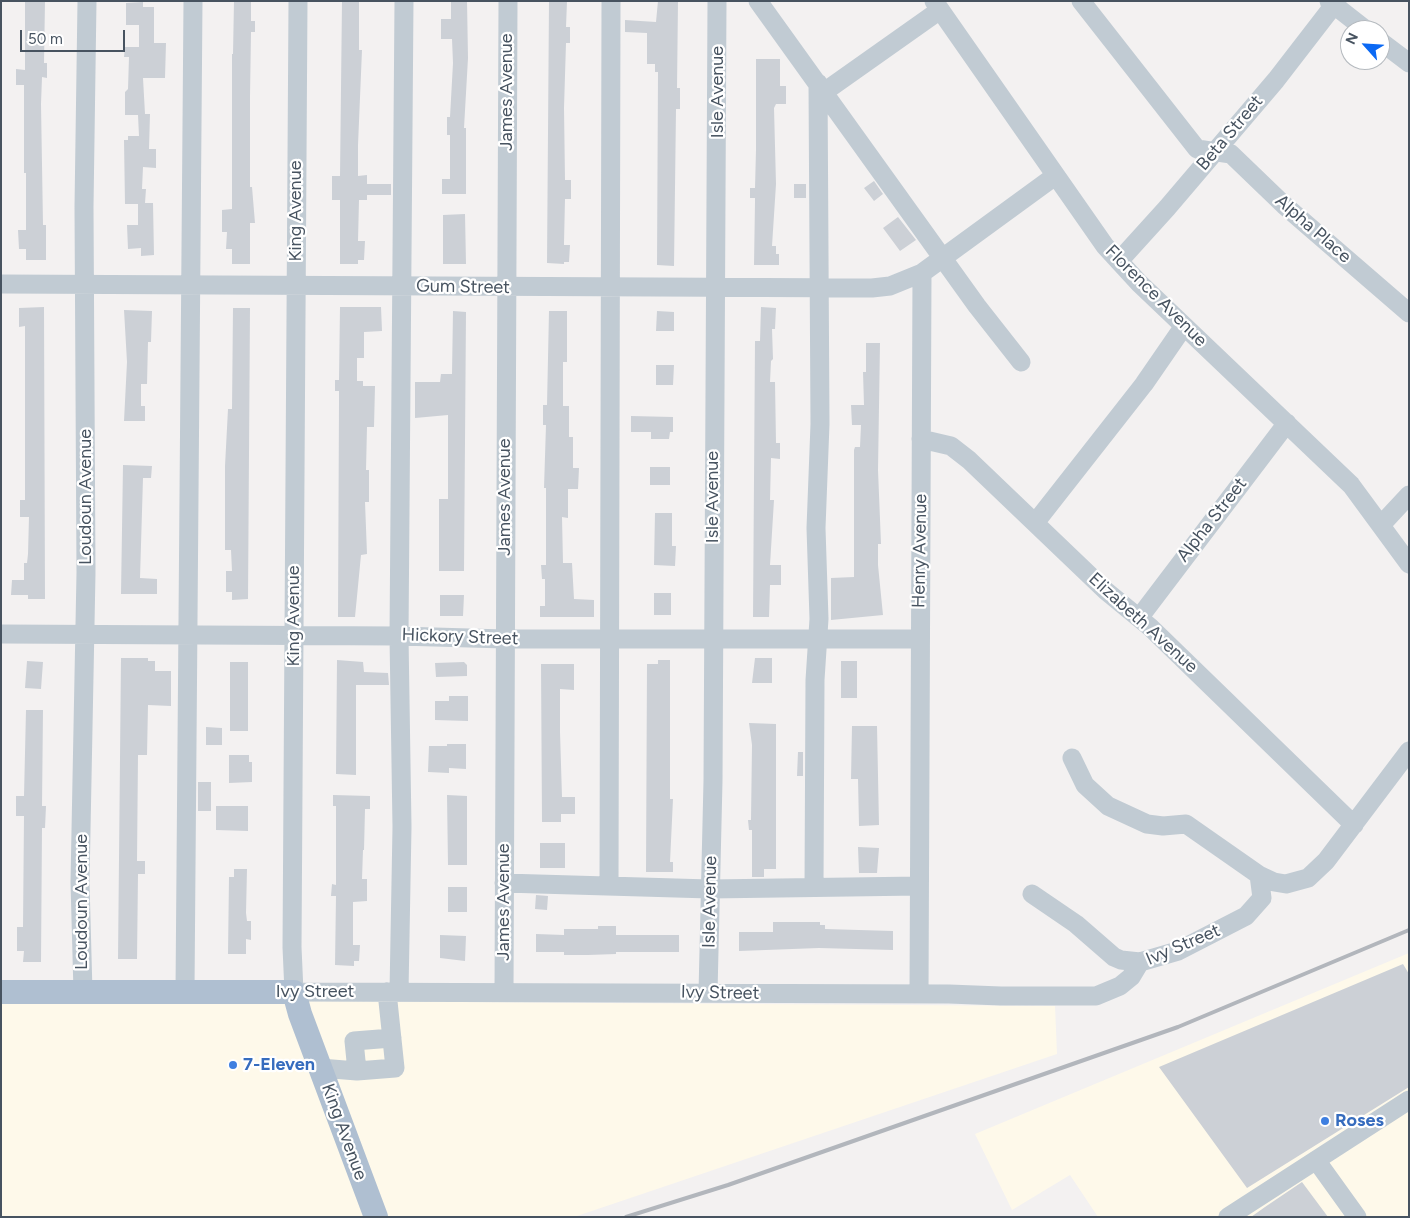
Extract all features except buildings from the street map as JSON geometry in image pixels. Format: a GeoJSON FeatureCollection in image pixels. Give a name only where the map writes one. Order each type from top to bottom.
{"type":"FeatureCollection","features":[{"type":"Feature","properties":{"kind":"main road","name":"Ivy Street"},"geometry":{"type":"LineString","coordinates":[[1,992],[294,992]]}},
{"type":"Feature","properties":{"kind":"main road","name":"King Avenue"},"geometry":{"type":"LineString","coordinates":[[294,992],[320,1068],[376,1217]]}},
{"type":"Feature","properties":{"kind":"street","name":"Loudoun Avenue"},"geometry":{"type":"LineString","coordinates":[[83,992],[80,882],[86,634],[86,285],[84,207],[87,1]]}},
{"type":"Feature","properties":{"kind":"street"},"geometry":{"type":"LineString","coordinates":[[185,992],[186,635],[192,286],[193,1]]}},
{"type":"Feature","properties":{"kind":"street","name":"King Avenue"},"geometry":{"type":"LineString","coordinates":[[294,992],[292,948],[298,1]]}},
{"type":"Feature","properties":{"kind":"street"},"geometry":{"type":"LineString","coordinates":[[320,1068],[358,1071],[395,1068],[392,1038],[393,992],[402,827],[399,636],[404,1]]}},
{"type":"Feature","properties":{"kind":"street","name":"James Avenue"},"geometry":{"type":"LineString","coordinates":[[504,992],[508,1]]}},
{"type":"Feature","properties":{"kind":"street"},"geometry":{"type":"LineString","coordinates":[[609,886],[611,1]]}},
{"type":"Feature","properties":{"kind":"street","name":"Isle Avenue"},"geometry":{"type":"LineString","coordinates":[[708,993],[713,781],[712,638],[717,1]]}},
{"type":"Feature","properties":{"kind":"street"},"geometry":{"type":"LineString","coordinates":[[758,1],[943,258],[1021,362]]}},
{"type":"Feature","properties":{"kind":"street","name":"Alpha Place"},"geometry":{"type":"LineString","coordinates":[[1081,1],[1198,149],[1231,154],[1284,205],[1407,306]]}},
{"type":"Feature","properties":{"kind":"street"},"geometry":{"type":"LineString","coordinates":[[1334,3],[1354,20]]}},
{"type":"Feature","properties":{"kind":"street","name":"Beta Street"},"geometry":{"type":"LineString","coordinates":[[1119,261],[1215,152],[1334,3]]}},
{"type":"Feature","properties":{"kind":"street"},"geometry":{"type":"LineString","coordinates":[[821,87],[937,5]]}},
{"type":"Feature","properties":{"kind":"street","name":"Florence Avenue"},"geometry":{"type":"LineString","coordinates":[[937,5],[1105,246],[1184,326],[1351,485],[1409,564]]}},
{"type":"Feature","properties":{"kind":"street"},"geometry":{"type":"LineString","coordinates":[[1390,49],[1409,63]]}},
{"type":"Feature","properties":{"kind":"street"},"geometry":{"type":"LineString","coordinates":[[814,887],[817,639],[816,528],[820,424],[818,288],[821,87]]}},
{"type":"Feature","properties":{"kind":"street"},"geometry":{"type":"LineString","coordinates":[[922,273],[1055,176]]}},
{"type":"Feature","properties":{"kind":"street","name":"Gum Street"},"geometry":{"type":"LineString","coordinates":[[1,284],[506,288],[872,288],[890,286],[922,273]]}},
{"type":"Feature","properties":{"kind":"street","name":"Henry Avenue"},"geometry":{"type":"LineString","coordinates":[[918,994],[922,273]]}},
{"type":"Feature","properties":{"kind":"street"},"geometry":{"type":"LineString","coordinates":[[1035,523],[1144,384],[1184,326]]}},
{"type":"Feature","properties":{"kind":"street","name":"Alpha Street"},"geometry":{"type":"LineString","coordinates":[[1139,618],[1288,423]]}},
{"type":"Feature","properties":{"kind":"street","name":"Elizabeth Avenue"},"geometry":{"type":"LineString","coordinates":[[921,439],[940,442],[957,451],[1106,591],[1139,618],[1264,736],[1354,825]]}},
{"type":"Feature","properties":{"kind":"street"},"geometry":{"type":"LineString","coordinates":[[1381,525],[1409,496]]}},
{"type":"Feature","properties":{"kind":"street","name":"Hickory Street"},"geometry":{"type":"LineString","coordinates":[[1,634],[399,636],[505,639],[919,640]]}},
{"type":"Feature","properties":{"kind":"street"},"geometry":{"type":"LineString","coordinates":[[1072,758],[1085,785],[1108,806],[1146,824],[1163,826],[1186,824],[1259,875],[1274,882],[1286,884],[1308,878],[1326,861],[1409,751]]}},
{"type":"Feature","properties":{"kind":"street","name":"Ivy Street"},"geometry":{"type":"LineString","coordinates":[[294,992],[1096,996],[1120,986],[1131,976],[1140,962],[1178,951],[1246,916],[1262,898],[1259,875]]}},
{"type":"Feature","properties":{"kind":"street"},"geometry":{"type":"LineString","coordinates":[[504,883],[710,889],[919,886]]}},
{"type":"Feature","properties":{"kind":"street"},"geometry":{"type":"LineString","coordinates":[[1032,894],[1076,924],[1114,957],[1140,962]]}},
{"type":"Feature","properties":{"kind":"street"},"geometry":{"type":"LineString","coordinates":[[358,1071],[354,1041],[392,1038]]}},
{"type":"Feature","properties":{"kind":"street"},"geometry":{"type":"LineString","coordinates":[[1228,1217],[1409,1100]]}},
{"type":"Feature","properties":{"kind":"street"},"geometry":{"type":"LineString","coordinates":[[1316,1160],[1357,1217]]}},
{"type":"Feature","properties":{"kind":"shaded area"},"geometry":{"type":"Polygon","coordinates":[[[1409,953],[1409,1217],[1098,1217],[1070,1175],[1012,1210],[975,1134],[1409,953]]]}},
{"type":"Feature","properties":{"kind":"shaded area"},"geometry":{"type":"Polygon","coordinates":[[[1,999],[1055,1006],[1057,1054],[574,1217],[1,1217],[1,999]]]}},
{"type":"Feature","properties":{"kind":"railway"},"geometry":{"type":"LineString","coordinates":[[626,1217],[728,1185],[1178,1027],[1409,930]]}},
{"type":"Feature","properties":{"kind":"place","name":"7-Eleven"},"geometry":{"type":"Point","coordinates":[233,1065]}},
{"type":"Feature","properties":{"kind":"place","name":"Roses"},"geometry":{"type":"Point","coordinates":[1325,1121]}}]}
